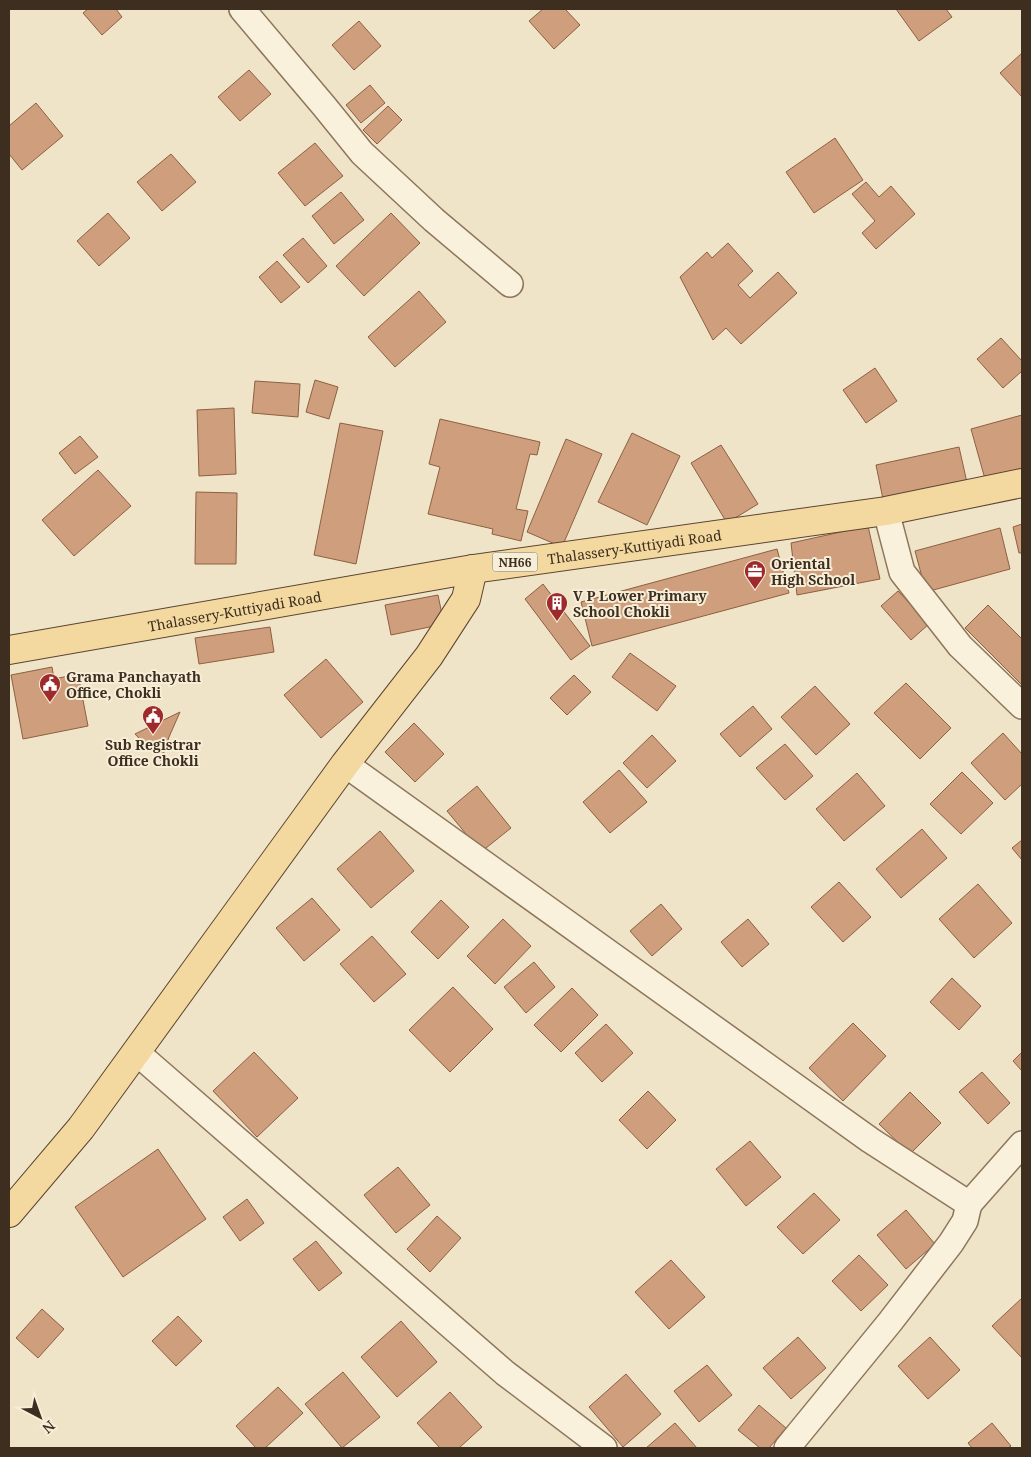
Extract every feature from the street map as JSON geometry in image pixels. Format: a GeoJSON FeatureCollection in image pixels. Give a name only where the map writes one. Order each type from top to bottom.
{"type":"FeatureCollection","features":[{"type":"Feature","properties":{"kind":"main road","name":"Thalassery-Kuttiyadi Road"},"geometry":{"type":"LineString","coordinates":[[9,650],[473,569],[886,511],[1022,483]]}},
{"type":"Feature","properties":{"kind":"main road"},"geometry":{"type":"LineString","coordinates":[[9,1213],[81,1128],[345,764],[429,656],[466,599],[473,569]]}},
{"type":"Feature","properties":{"kind":"street"},"geometry":{"type":"LineString","coordinates":[[242,9],[362,153],[434,220],[510,284]]}},
{"type":"Feature","properties":{"kind":"street"},"geometry":{"type":"LineString","coordinates":[[886,511],[902,572],[960,646],[1022,706]]}},
{"type":"Feature","properties":{"kind":"street"},"geometry":{"type":"LineString","coordinates":[[345,764],[870,1140],[969,1204]]}},
{"type":"Feature","properties":{"kind":"street"},"geometry":{"type":"LineString","coordinates":[[136,1052],[505,1373],[604,1448]]}},
{"type":"Feature","properties":{"kind":"street"},"geometry":{"type":"LineString","coordinates":[[787,1448],[890,1322],[951,1243],[965,1221],[969,1204],[1022,1144]]}},
{"type":"Feature","properties":{"kind":"building"},"geometry":{"type":"Polygon","coordinates":[[[88,9],[116,9],[122,17],[102,35],[83,13],[88,9]]]}},
{"type":"Feature","properties":{"kind":"building"},"geometry":{"type":"Polygon","coordinates":[[[543,9],[565,9],[580,25],[554,49],[529,21],[543,9]]]}},
{"type":"Feature","properties":{"kind":"building"},"geometry":{"type":"Polygon","coordinates":[[[896,9],[946,9],[952,17],[919,41],[896,9]]]}},
{"type":"Feature","properties":{"kind":"building"},"geometry":{"type":"Polygon","coordinates":[[[359,21],[381,46],[354,70],[332,45],[359,21]]]}},
{"type":"Feature","properties":{"kind":"building"},"geometry":{"type":"Polygon","coordinates":[[[1022,53],[1022,97],[1000,73],[1022,53]]]}},
{"type":"Feature","properties":{"kind":"building"},"geometry":{"type":"Polygon","coordinates":[[[249,70],[271,94],[240,121],[218,97],[249,70]]]}},
{"type":"Feature","properties":{"kind":"building"},"geometry":{"type":"Polygon","coordinates":[[[370,85],[385,103],[361,123],[346,105],[370,85]]]}},
{"type":"Feature","properties":{"kind":"building"},"geometry":{"type":"Polygon","coordinates":[[[36,103],[63,136],[22,170],[9,154],[9,126],[36,103]]]}},
{"type":"Feature","properties":{"kind":"building"},"geometry":{"type":"Polygon","coordinates":[[[388,106],[402,120],[377,144],[363,130],[388,106]]]}},
{"type":"Feature","properties":{"kind":"building"},"geometry":{"type":"Polygon","coordinates":[[[835,138],[863,180],[814,213],[786,172],[835,138]]]}},
{"type":"Feature","properties":{"kind":"building"},"geometry":{"type":"Polygon","coordinates":[[[315,143],[343,176],[305,206],[278,173],[315,143]]]}},
{"type":"Feature","properties":{"kind":"building"},"geometry":{"type":"Polygon","coordinates":[[[171,154],[196,182],[162,211],[137,182],[171,154]]]}},
{"type":"Feature","properties":{"kind":"building"},"geometry":{"type":"Polygon","coordinates":[[[866,182],[879,197],[891,186],[915,214],[876,249],[862,233],[875,221],[852,194],[866,182]]]}},
{"type":"Feature","properties":{"kind":"building"},"geometry":{"type":"Polygon","coordinates":[[[341,192],[364,220],[334,244],[312,216],[341,192]]]}},
{"type":"Feature","properties":{"kind":"building"},"geometry":{"type":"Polygon","coordinates":[[[108,213],[130,238],[99,266],[77,241],[108,213]]]}},
{"type":"Feature","properties":{"kind":"building"},"geometry":{"type":"Polygon","coordinates":[[[391,213],[420,243],[364,296],[336,266],[391,213]]]}},
{"type":"Feature","properties":{"kind":"building"},"geometry":{"type":"Polygon","coordinates":[[[303,238],[327,266],[308,283],[283,255],[303,238]]]}},
{"type":"Feature","properties":{"kind":"building"},"geometry":{"type":"Polygon","coordinates":[[[728,243],[753,271],[738,285],[750,298],[778,272],[797,293],[741,344],[726,328],[713,340],[680,277],[707,252],[712,258],[728,243]]]}},
{"type":"Feature","properties":{"kind":"building"},"geometry":{"type":"Polygon","coordinates":[[[277,261],[300,287],[281,303],[259,277],[277,261]]]}},
{"type":"Feature","properties":{"kind":"building"},"geometry":{"type":"Polygon","coordinates":[[[419,291],[446,322],[395,367],[368,337],[419,291]]]}},
{"type":"Feature","properties":{"kind":"building"},"geometry":{"type":"Polygon","coordinates":[[[1001,338],[1022,361],[1022,371],[1003,388],[977,359],[1001,338]]]}},
{"type":"Feature","properties":{"kind":"building"},"geometry":{"type":"Polygon","coordinates":[[[875,368],[897,401],[866,423],[843,390],[875,368]]]}},
{"type":"Feature","properties":{"kind":"building"},"geometry":{"type":"Polygon","coordinates":[[[315,380],[338,387],[329,419],[306,412],[315,380]]]}},
{"type":"Feature","properties":{"kind":"building"},"geometry":{"type":"Polygon","coordinates":[[[255,381],[300,384],[298,417],[252,413],[255,381]]]}},
{"type":"Feature","properties":{"kind":"building"},"geometry":{"type":"Polygon","coordinates":[[[234,408],[236,474],[199,476],[197,410],[234,408]]]}},
{"type":"Feature","properties":{"kind":"building"},"geometry":{"type":"Polygon","coordinates":[[[1022,415],[1022,469],[985,479],[971,429],[1022,415]]]}},
{"type":"Feature","properties":{"kind":"building"},"geometry":{"type":"Polygon","coordinates":[[[440,419],[540,442],[537,455],[530,454],[516,509],[528,511],[521,541],[492,534],[493,529],[428,514],[440,467],[429,464],[440,419]]]}},
{"type":"Feature","properties":{"kind":"building"},"geometry":{"type":"Polygon","coordinates":[[[340,423],[383,431],[356,564],[314,555],[340,423]]]}},
{"type":"Feature","properties":{"kind":"building"},"geometry":{"type":"Polygon","coordinates":[[[632,433],[680,456],[647,525],[598,502],[632,433]]]}},
{"type":"Feature","properties":{"kind":"building"},"geometry":{"type":"Polygon","coordinates":[[[80,436],[98,457],[75,474],[59,453],[80,436]]]}},
{"type":"Feature","properties":{"kind":"building"},"geometry":{"type":"Polygon","coordinates":[[[566,439],[602,454],[562,547],[527,532],[566,439]]]}},
{"type":"Feature","properties":{"kind":"building"},"geometry":{"type":"Polygon","coordinates":[[[721,445],[758,504],[727,523],[691,463],[721,445]]]}},
{"type":"Feature","properties":{"kind":"building"},"geometry":{"type":"Polygon","coordinates":[[[959,447],[968,487],[884,504],[876,465],[959,447]]]}},
{"type":"Feature","properties":{"kind":"building"},"geometry":{"type":"Polygon","coordinates":[[[98,470],[131,506],[74,556],[42,520],[98,470]]]}},
{"type":"Feature","properties":{"kind":"building"},"geometry":{"type":"Polygon","coordinates":[[[196,492],[237,493],[236,564],[195,564],[196,492]]]}},
{"type":"Feature","properties":{"kind":"building"},"geometry":{"type":"Polygon","coordinates":[[[1022,524],[1022,553],[1019,553],[1013,527],[1022,524]]]}},
{"type":"Feature","properties":{"kind":"building"},"geometry":{"type":"Polygon","coordinates":[[[868,526],[880,579],[797,595],[791,543],[868,526]]]}},
{"type":"Feature","properties":{"kind":"building"},"geometry":{"type":"Polygon","coordinates":[[[1000,528],[1010,569],[926,592],[915,551],[1000,528]]]}},
{"type":"Feature","properties":{"kind":"building"},"geometry":{"type":"Polygon","coordinates":[[[777,549],[789,593],[592,646],[581,602],[777,549]]]}},
{"type":"Feature","properties":{"kind":"building","name":"V P Lower Primary School Chokli"},"geometry":{"type":"Polygon","coordinates":[[[543,584],[590,646],[571,660],[525,599],[543,584]]]}},
{"type":"Feature","properties":{"kind":"building"},"geometry":{"type":"Polygon","coordinates":[[[898,591],[929,624],[911,640],[881,606],[898,591]]]}},
{"type":"Feature","properties":{"kind":"building"},"geometry":{"type":"Polygon","coordinates":[[[438,595],[444,624],[391,635],[385,605],[438,595]]]}},
{"type":"Feature","properties":{"kind":"building"},"geometry":{"type":"Polygon","coordinates":[[[988,605],[1022,639],[1022,685],[965,628],[988,605]]]}},
{"type":"Feature","properties":{"kind":"building"},"geometry":{"type":"Polygon","coordinates":[[[270,627],[274,652],[199,664],[195,638],[270,627]]]}},
{"type":"Feature","properties":{"kind":"building"},"geometry":{"type":"Polygon","coordinates":[[[630,653],[676,686],[657,711],[612,677],[630,653]]]}},
{"type":"Feature","properties":{"kind":"building"},"geometry":{"type":"Polygon","coordinates":[[[326,659],[363,702],[321,738],[284,695],[326,659]]]}},
{"type":"Feature","properties":{"kind":"building","name":"Grama Panchayath Office, Chokli"},"geometry":{"type":"Polygon","coordinates":[[[52,667],[54,679],[78,674],[88,726],[23,739],[11,675],[52,667]]]}},
{"type":"Feature","properties":{"kind":"building"},"geometry":{"type":"Polygon","coordinates":[[[574,675],[591,692],[567,715],[550,698],[574,675]]]}},
{"type":"Feature","properties":{"kind":"building"},"geometry":{"type":"Polygon","coordinates":[[[906,683],[951,728],[920,759],[874,713],[906,683]]]}},
{"type":"Feature","properties":{"kind":"building"},"geometry":{"type":"Polygon","coordinates":[[[815,686],[850,724],[816,755],[781,717],[815,686]]]}},
{"type":"Feature","properties":{"kind":"building"},"geometry":{"type":"Polygon","coordinates":[[[753,706],[772,729],[740,757],[720,734],[753,706]]]}},
{"type":"Feature","properties":{"kind":"building","name":"Sub Registrar Office Chokli"},"geometry":{"type":"Polygon","coordinates":[[[180,712],[169,737],[161,761],[135,734],[180,712]]]}},
{"type":"Feature","properties":{"kind":"building"},"geometry":{"type":"Polygon","coordinates":[[[414,723],[444,754],[415,782],[385,752],[414,723]]]}},
{"type":"Feature","properties":{"kind":"building"},"geometry":{"type":"Polygon","coordinates":[[[1003,733],[1022,754],[1022,784],[1005,800],[971,763],[1003,733]]]}},
{"type":"Feature","properties":{"kind":"building"},"geometry":{"type":"Polygon","coordinates":[[[652,735],[676,761],[647,788],[623,763],[652,735]]]}},
{"type":"Feature","properties":{"kind":"building"},"geometry":{"type":"Polygon","coordinates":[[[785,744],[813,776],[785,800],[756,768],[785,744]]]}},
{"type":"Feature","properties":{"kind":"building"},"geometry":{"type":"Polygon","coordinates":[[[619,770],[647,802],[610,833],[583,802],[619,770]]]}},
{"type":"Feature","properties":{"kind":"building"},"geometry":{"type":"Polygon","coordinates":[[[962,772],[993,803],[961,834],[930,804],[962,772]]]}},
{"type":"Feature","properties":{"kind":"building"},"geometry":{"type":"Polygon","coordinates":[[[857,773],[885,806],[844,841],[816,809],[857,773]]]}},
{"type":"Feature","properties":{"kind":"building"},"geometry":{"type":"Polygon","coordinates":[[[477,786],[511,828],[481,852],[447,811],[477,786]]]}},
{"type":"Feature","properties":{"kind":"building"},"geometry":{"type":"Polygon","coordinates":[[[922,829],[947,858],[901,898],[876,869],[922,829]]]}},
{"type":"Feature","properties":{"kind":"building"},"geometry":{"type":"Polygon","coordinates":[[[380,831],[414,871],[371,908],[337,869],[380,831]]]}},
{"type":"Feature","properties":{"kind":"building"},"geometry":{"type":"Polygon","coordinates":[[[1022,840],[1022,860],[1012,848],[1022,840]]]}},
{"type":"Feature","properties":{"kind":"building"},"geometry":{"type":"Polygon","coordinates":[[[839,882],[871,917],[843,942],[811,907],[839,882]]]}},
{"type":"Feature","properties":{"kind":"building"},"geometry":{"type":"Polygon","coordinates":[[[978,884],[1012,923],[974,958],[939,919],[978,884]]]}},
{"type":"Feature","properties":{"kind":"building"},"geometry":{"type":"Polygon","coordinates":[[[312,898],[340,930],[304,961],[276,928],[312,898]]]}},
{"type":"Feature","properties":{"kind":"building"},"geometry":{"type":"Polygon","coordinates":[[[441,900],[469,927],[438,959],[411,932],[441,900]]]}},
{"type":"Feature","properties":{"kind":"building"},"geometry":{"type":"Polygon","coordinates":[[[661,904],[682,929],[652,956],[630,931],[661,904]]]}},
{"type":"Feature","properties":{"kind":"building"},"geometry":{"type":"Polygon","coordinates":[[[503,919],[531,946],[495,984],[467,956],[503,919]]]}},
{"type":"Feature","properties":{"kind":"building"},"geometry":{"type":"Polygon","coordinates":[[[748,919],[769,944],[742,967],[721,942],[748,919]]]}},
{"type":"Feature","properties":{"kind":"building"},"geometry":{"type":"Polygon","coordinates":[[[372,936],[406,974],[374,1002],[340,964],[372,936]]]}},
{"type":"Feature","properties":{"kind":"building"},"geometry":{"type":"Polygon","coordinates":[[[534,962],[555,987],[526,1013],[504,987],[534,962]]]}},
{"type":"Feature","properties":{"kind":"building"},"geometry":{"type":"Polygon","coordinates":[[[952,978],[981,1006],[959,1030],[930,1002],[952,978]]]}},
{"type":"Feature","properties":{"kind":"building"},"geometry":{"type":"Polygon","coordinates":[[[453,987],[493,1029],[450,1072],[409,1030],[453,987]]]}},
{"type":"Feature","properties":{"kind":"building"},"geometry":{"type":"Polygon","coordinates":[[[572,988],[598,1015],[561,1052],[534,1025],[572,988]]]}},
{"type":"Feature","properties":{"kind":"building"},"geometry":{"type":"Polygon","coordinates":[[[853,1023],[886,1056],[843,1101],[809,1068],[853,1023]]]}},
{"type":"Feature","properties":{"kind":"building"},"geometry":{"type":"Polygon","coordinates":[[[606,1024],[633,1053],[602,1082],[575,1053],[606,1024]]]}},
{"type":"Feature","properties":{"kind":"building"},"geometry":{"type":"Polygon","coordinates":[[[254,1052],[298,1098],[257,1137],[213,1091],[254,1052]]]}},
{"type":"Feature","properties":{"kind":"building"},"geometry":{"type":"Polygon","coordinates":[[[1022,1052],[1022,1071],[1013,1061],[1022,1052]]]}},
{"type":"Feature","properties":{"kind":"building"},"geometry":{"type":"Polygon","coordinates":[[[982,1072],[1010,1103],[988,1124],[959,1092],[982,1072]]]}},
{"type":"Feature","properties":{"kind":"building"},"geometry":{"type":"Polygon","coordinates":[[[648,1091],[676,1120],[647,1149],[619,1120],[648,1091]]]}},
{"type":"Feature","properties":{"kind":"building"},"geometry":{"type":"Polygon","coordinates":[[[910,1092],[941,1123],[910,1154],[879,1124],[910,1092]]]}},
{"type":"Feature","properties":{"kind":"building"},"geometry":{"type":"Polygon","coordinates":[[[750,1141],[781,1177],[746,1206],[716,1169],[750,1141]]]}},
{"type":"Feature","properties":{"kind":"building"},"geometry":{"type":"Polygon","coordinates":[[[158,1149],[206,1219],[123,1277],[75,1207],[158,1149]]]}},
{"type":"Feature","properties":{"kind":"building"},"geometry":{"type":"Polygon","coordinates":[[[398,1167],[430,1205],[396,1233],[364,1195],[398,1167]]]}},
{"type":"Feature","properties":{"kind":"building"},"geometry":{"type":"Polygon","coordinates":[[[814,1193],[840,1220],[803,1254],[777,1227],[814,1193]]]}},
{"type":"Feature","properties":{"kind":"building"},"geometry":{"type":"Polygon","coordinates":[[[247,1199],[264,1223],[240,1241],[223,1217],[247,1199]]]}},
{"type":"Feature","properties":{"kind":"building"},"geometry":{"type":"Polygon","coordinates":[[[906,1210],[935,1244],[906,1269],[877,1235],[906,1210]]]}},
{"type":"Feature","properties":{"kind":"building"},"geometry":{"type":"Polygon","coordinates":[[[437,1216],[461,1238],[430,1272],[407,1249],[437,1216]]]}},
{"type":"Feature","properties":{"kind":"building"},"geometry":{"type":"Polygon","coordinates":[[[316,1241],[342,1273],[319,1291],[293,1259],[316,1241]]]}},
{"type":"Feature","properties":{"kind":"building"},"geometry":{"type":"Polygon","coordinates":[[[859,1255],[888,1285],[861,1311],[832,1281],[859,1255]]]}},
{"type":"Feature","properties":{"kind":"building"},"geometry":{"type":"Polygon","coordinates":[[[671,1260],[705,1297],[669,1329],[635,1292],[671,1260]]]}},
{"type":"Feature","properties":{"kind":"building"},"geometry":{"type":"Polygon","coordinates":[[[1022,1298],[1022,1356],[1021,1357],[992,1326],[1022,1298]]]}},
{"type":"Feature","properties":{"kind":"building"},"geometry":{"type":"Polygon","coordinates":[[[42,1309],[64,1329],[38,1358],[16,1338],[42,1309]]]}},
{"type":"Feature","properties":{"kind":"building"},"geometry":{"type":"Polygon","coordinates":[[[178,1316],[202,1341],[176,1366],[152,1341],[178,1316]]]}},
{"type":"Feature","properties":{"kind":"building"},"geometry":{"type":"Polygon","coordinates":[[[401,1321],[437,1362],[397,1397],[361,1357],[401,1321]]]}},
{"type":"Feature","properties":{"kind":"building"},"geometry":{"type":"Polygon","coordinates":[[[798,1337],[826,1368],[791,1399],[763,1368],[798,1337]]]}},
{"type":"Feature","properties":{"kind":"building"},"geometry":{"type":"Polygon","coordinates":[[[930,1337],[960,1370],[928,1399],[898,1366],[930,1337]]]}},
{"type":"Feature","properties":{"kind":"building"},"geometry":{"type":"Polygon","coordinates":[[[707,1365],[732,1395],[699,1422],[674,1391],[707,1365]]]}},
{"type":"Feature","properties":{"kind":"building"},"geometry":{"type":"Polygon","coordinates":[[[343,1372],[380,1417],[342,1448],[305,1404],[343,1372]]]}},
{"type":"Feature","properties":{"kind":"building"},"geometry":{"type":"Polygon","coordinates":[[[626,1374],[661,1414],[623,1447],[589,1407],[626,1374]]]}},
{"type":"Feature","properties":{"kind":"building"},"geometry":{"type":"Polygon","coordinates":[[[278,1387],[303,1413],[265,1448],[256,1448],[236,1426],[278,1387]]]}},
{"type":"Feature","properties":{"kind":"building"},"geometry":{"type":"Polygon","coordinates":[[[450,1392],[482,1427],[459,1448],[440,1448],[417,1423],[450,1392]]]}},
{"type":"Feature","properties":{"kind":"building"},"geometry":{"type":"Polygon","coordinates":[[[759,1405],[786,1428],[769,1448],[760,1448],[738,1430],[759,1405]]]}},
{"type":"Feature","properties":{"kind":"building"},"geometry":{"type":"Polygon","coordinates":[[[675,1423],[697,1448],[646,1448],[675,1423]]]}},
{"type":"Feature","properties":{"kind":"building"},"geometry":{"type":"Polygon","coordinates":[[[992,1423],[1011,1446],[1008,1448],[972,1448],[968,1443],[992,1423]]]}},
{"type":"Feature","properties":{"kind":"place","name":"Oriental High School"},"geometry":{"type":"Point","coordinates":[755,590]}},
{"type":"Feature","properties":{"kind":"place","name":"V P Lower Primary School Chokli"},"geometry":{"type":"Point","coordinates":[557,622]}},
{"type":"Feature","properties":{"kind":"place","name":"Grama Panchayath Office, Chokli"},"geometry":{"type":"Point","coordinates":[50,703]}},
{"type":"Feature","properties":{"kind":"place","name":"Sub Registrar Office Chokli"},"geometry":{"type":"Point","coordinates":[153,735]}}]}
